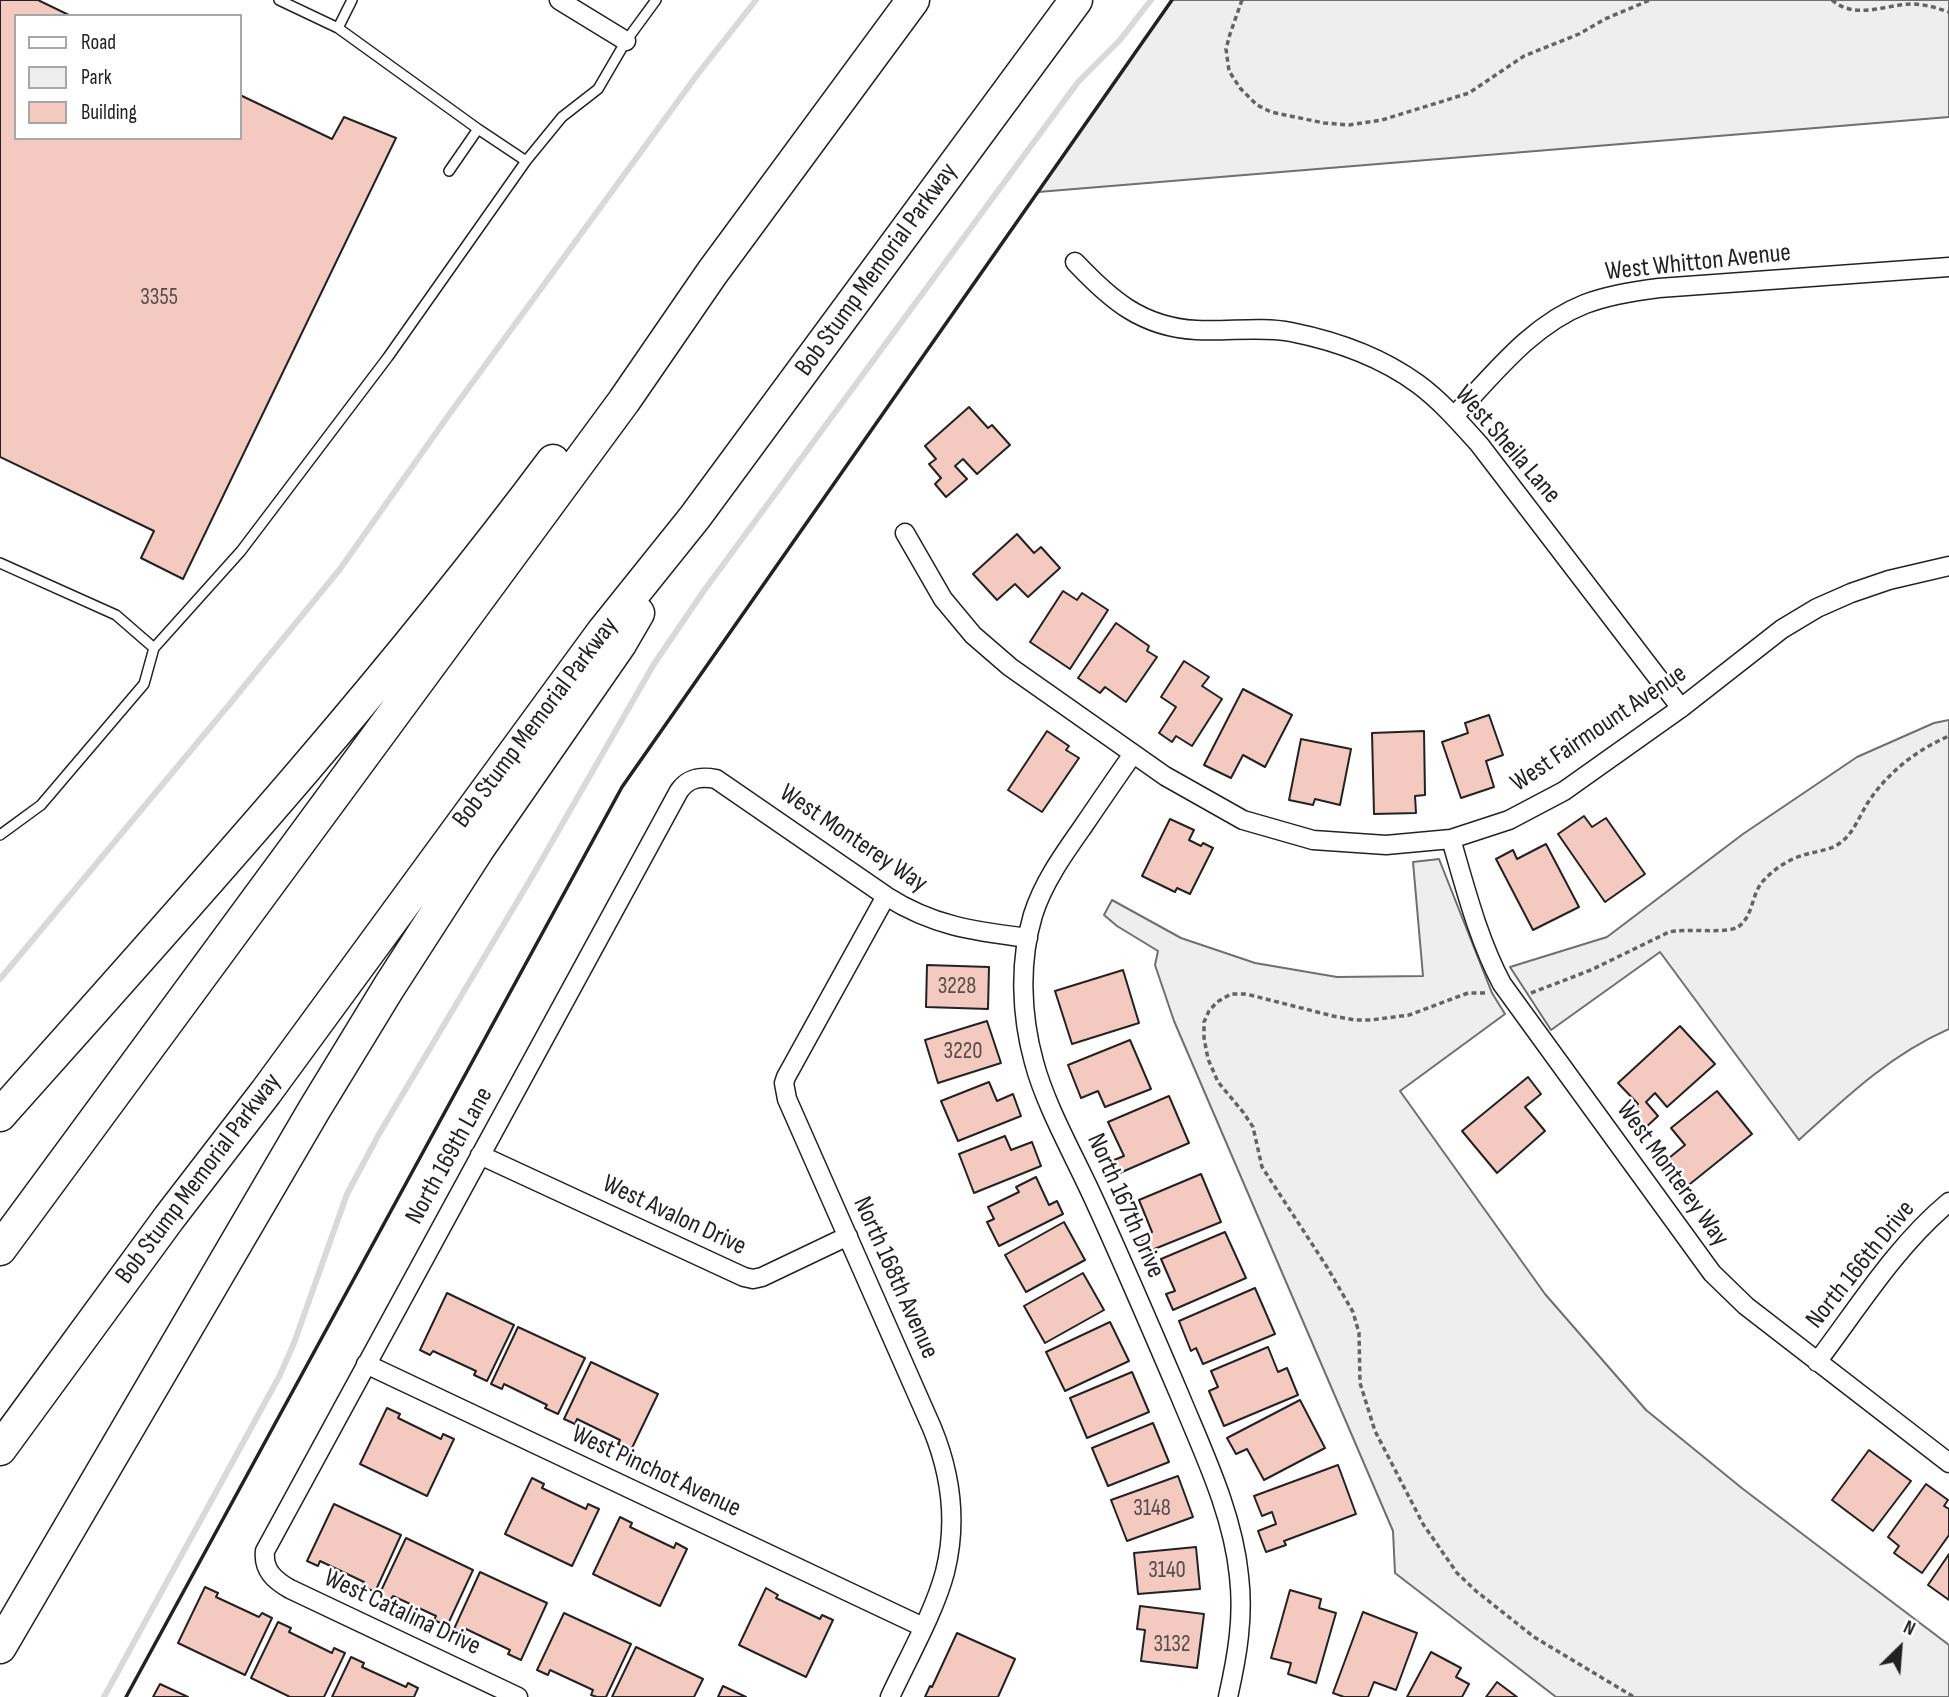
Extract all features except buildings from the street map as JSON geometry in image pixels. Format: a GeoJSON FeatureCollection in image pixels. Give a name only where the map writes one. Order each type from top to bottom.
{"type":"FeatureCollection","features":[{"type":"Feature","properties":{"kind":"highway"},"geometry":{"type":"LineString","coordinates":[[0,1249],[624,401],[712,273],[913,0]]}},
{"type":"Feature","properties":{"kind":"highway","name":"Bob Stump Memorial Parkway"},"geometry":{"type":"LineString","coordinates":[[0,1449],[169,1218],[266,1092],[602,633],[685,530],[1076,0]]}},
{"type":"Feature","properties":{"kind":"highway"},"geometry":{"type":"LineString","coordinates":[[0,1115],[313,760],[493,539],[605,391],[712,273]]}},
{"type":"Feature","properties":{"kind":"highway"},"geometry":{"type":"LineString","coordinates":[[0,1647],[314,1110],[389,987],[471,861],[620,644],[685,530]]}},
{"type":"Feature","properties":{"kind":"street"},"geometry":{"type":"LineString","coordinates":[[559,0],[626,41]]}},
{"type":"Feature","properties":{"kind":"street","name":"West Sheila Lane"},"geometry":{"type":"LineString","coordinates":[[1075,262],[1103,292],[1135,314],[1164,326],[1196,330],[1289,331],[1336,343],[1378,360],[1418,384],[1479,443],[1681,708]]}},
{"type":"Feature","properties":{"kind":"street","name":"West Whitton Avenue"},"geometry":{"type":"LineString","coordinates":[[1454,416],[1525,342],[1558,317],[1585,304],[1618,294],[1659,288],[1949,267]]}},
{"type":"Feature","properties":{"kind":"street","name":"West Fairmount Avenue"},"geometry":{"type":"LineString","coordinates":[[905,533],[943,599],[973,635],[1010,667],[1165,776],[1242,820],[1313,840],[1386,845],[1451,839],[1508,820],[1564,791],[1681,708],[1782,629],[1817,608],[1889,580],[1949,566]]}},
{"type":"Feature","properties":{"kind":"street","name":"North 167th Drive"},"geometry":{"type":"LineString","coordinates":[[1133,754],[1053,872],[1034,914],[1024,970],[1024,1003],[1034,1064],[1048,1101],[1135,1290],[1201,1448],[1217,1489],[1235,1550],[1241,1601],[1240,1630],[1228,1697]]}},
{"type":"Feature","properties":{"kind":"street","name":"West Monterey Way"},"geometry":{"type":"LineString","coordinates":[[698,778],[716,779],[724,783],[886,896],[915,913],[973,931],[1028,938]]}},
{"type":"Feature","properties":{"kind":"street","name":"North 169th Lane"},"geometry":{"type":"LineString","coordinates":[[267,1570],[264,1559],[269,1542],[679,791],[683,785],[698,778]]}},
{"type":"Feature","properties":{"kind":"street","name":"West Monterey Way"},"geometry":{"type":"LineString","coordinates":[[1451,839],[1495,971],[1712,1273],[1746,1306],[1949,1463]]}},
{"type":"Feature","properties":{"kind":"street","name":"North 168th Avenue"},"geometry":{"type":"LineString","coordinates":[[886,896],[784,1083],[787,1099],[942,1452],[948,1479],[951,1515],[949,1551],[944,1574],[937,1596],[890,1697]]}},
{"type":"Feature","properties":{"kind":"street","name":"West Avalon Drive"},"geometry":{"type":"LineString","coordinates":[[480,1155],[753,1279],[848,1236]]}},
{"type":"Feature","properties":{"kind":"street","name":"North 166th Drive"},"geometry":{"type":"LineString","coordinates":[[1817,1362],[1896,1257],[1933,1215],[1949,1202]]}},
{"type":"Feature","properties":{"kind":"street","name":"West Pinchot Avenue"},"geometry":{"type":"LineString","coordinates":[[366,1364],[923,1627]]}},
{"type":"Feature","properties":{"kind":"street","name":"West Catalina Drive"},"geometry":{"type":"LineString","coordinates":[[267,1570],[277,1581],[290,1589],[518,1697]]}},
{"type":"Feature","properties":{"kind":"lane"},"geometry":{"type":"LineString","coordinates":[[279,0],[338,28],[526,162]]}},
{"type":"Feature","properties":{"kind":"lane"},"geometry":{"type":"LineString","coordinates":[[338,28],[352,0]]}},
{"type":"Feature","properties":{"kind":"lane"},"geometry":{"type":"LineString","coordinates":[[0,835],[41,805],[144,684],[154,648],[241,551],[388,357],[526,162],[562,117],[598,89],[626,41],[656,0]]}},
{"type":"Feature","properties":{"kind":"lane"},"geometry":{"type":"LineString","coordinates":[[449,172],[478,130]]}},
{"type":"Feature","properties":{"kind":"lane"},"geometry":{"type":"LineString","coordinates":[[0,563],[116,615],[154,648]]}},
{"type":"Feature","properties":{"kind":"path"},"geometry":{"type":"LineString","coordinates":[[1242,0],[1226,49],[1229,71],[1240,88],[1257,105],[1271,111],[1324,123],[1363,125],[1469,93],[1524,56],[1579,34],[1605,19],[1650,0]]}},
{"type":"Feature","properties":{"kind":"path"},"geometry":{"type":"LineString","coordinates":[[1832,0],[1846,9],[1856,11],[1911,4],[1949,12]]}},
{"type":"Feature","properties":{"kind":"path"},"geometry":{"type":"LineString","coordinates":[[1634,1697],[1513,1622],[1463,1580],[1430,1535],[1375,1431],[1360,1382],[1359,1333],[1353,1312],[1262,1167],[1253,1127],[1218,1082],[1203,1038],[1204,1022],[1217,1002],[1231,994],[1246,994],[1355,1020],[1409,1015],[1468,993],[1527,995],[1591,971],[1669,932],[1683,929],[1737,928],[1746,918],[1758,887],[1770,873],[1792,859],[1829,849],[1844,841],[1872,796],[1887,779],[1921,750],[1949,736]]}},
{"type":"Feature","properties":{"kind":"green space"},"geometry":{"type":"Polygon","coordinates":[[[1172,0],[1949,0],[1949,117],[1038,192],[1172,0]]]}},
{"type":"Feature","properties":{"kind":"green space"},"geometry":{"type":"Polygon","coordinates":[[[1949,720],[1949,1029],[1888,1064],[1799,1140],[1660,952],[1551,1030],[1510,967],[1607,937],[1743,834],[1857,757],[1934,723],[1949,720]]]}},
{"type":"Feature","properties":{"kind":"green space"},"geometry":{"type":"Polygon","coordinates":[[[1439,859],[1492,993],[1505,1014],[1400,1091],[1545,1294],[1646,1410],[1743,1489],[1949,1645],[1949,1697],[1556,1697],[1395,1573],[1393,1531],[1174,1021],[1155,965],[1158,951],[1104,915],[1112,900],[1181,938],[1255,963],[1337,977],[1423,976],[1413,862],[1439,859]]]}},
{"type":"Feature","properties":{"kind":"waterway"},"geometry":{"type":"LineString","coordinates":[[0,979],[340,569],[697,75],[756,0]]}},
{"type":"Feature","properties":{"kind":"waterway"},"geometry":{"type":"LineString","coordinates":[[104,1697],[280,1375],[347,1194],[379,1134],[533,875],[654,664],[703,592],[1078,82],[1120,40],[1151,0]]}},
{"type":"Feature","properties":{"kind":"wall"},"geometry":{"type":"LineString","coordinates":[[126,1697],[622,787],[1172,0]]}}]}
